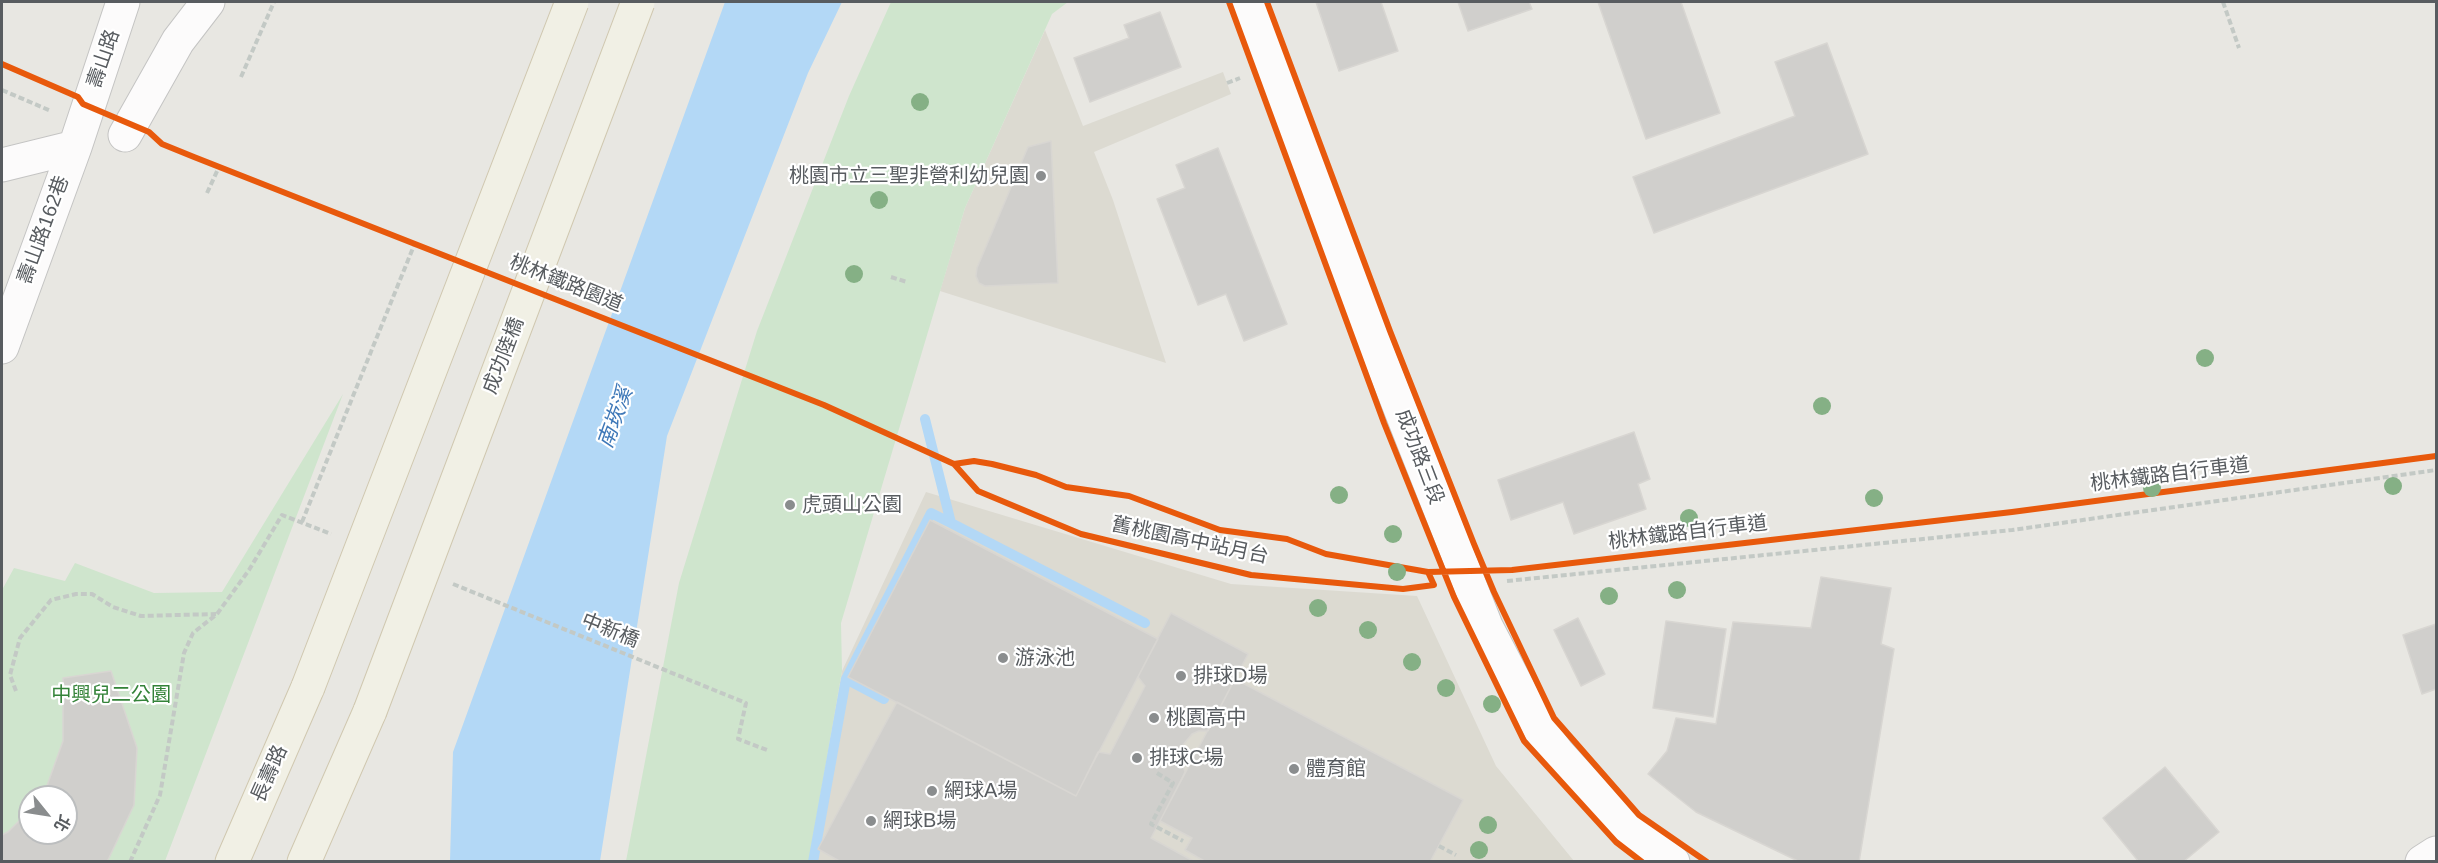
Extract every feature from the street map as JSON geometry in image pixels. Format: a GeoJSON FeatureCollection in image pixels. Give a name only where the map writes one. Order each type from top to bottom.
{"type":"FeatureCollection","features":[{"type":"Feature","properties":{"kind":"main road","name":"長壽路"},"geometry":{"type":"LineString","coordinates":[[232,861],[308,687],[572,2]]}},
{"type":"Feature","properties":{"kind":"main road","name":"成功陸橋"},"geometry":{"type":"LineString","coordinates":[[304,861],[370,711],[638,2]]}},
{"type":"Feature","properties":{"kind":"street","name":"壽山路"},"geometry":{"type":"LineString","coordinates":[[75,147],[123,2]]}},
{"type":"Feature","properties":{"kind":"street"},"geometry":{"type":"LineString","coordinates":[[90,99],[130,126],[178,41],[208,2]]}},
{"type":"Feature","properties":{"kind":"street","name":"成功路三段"},"geometry":{"type":"LineString","coordinates":[[1248,2],[1377,350],[1486,626],[1539,728],[1551,744],[1626,828],[1673,861]]}},
{"type":"Feature","properties":{"kind":"street"},"geometry":{"type":"LineString","coordinates":[[2,165],[75,147]]}},
{"type":"Feature","properties":{"kind":"street","name":"壽山路162巷"},"geometry":{"type":"LineString","coordinates":[[2,347],[75,147]]}},
{"type":"Feature","properties":{"kind":"street"},"geometry":{"type":"LineString","coordinates":[[2422,861],[2436,853]]}},
{"type":"Feature","properties":{"kind":"path"},"geometry":{"type":"LineString","coordinates":[[241,77],[274,2]]}},
{"type":"Feature","properties":{"kind":"path"},"geometry":{"type":"LineString","coordinates":[[2223,2],[2239,48]]}},
{"type":"Feature","properties":{"kind":"path"},"geometry":{"type":"LineString","coordinates":[[1227,83],[1240,78]]}},
{"type":"Feature","properties":{"kind":"path"},"geometry":{"type":"LineString","coordinates":[[2,90],[52,111]]}},
{"type":"Feature","properties":{"kind":"path"},"geometry":{"type":"LineString","coordinates":[[210,164],[230,171]]}},
{"type":"Feature","properties":{"kind":"path"},"geometry":{"type":"LineString","coordinates":[[207,193],[219,167]]}},
{"type":"Feature","properties":{"kind":"path"},"geometry":{"type":"LineString","coordinates":[[404,239],[426,247]]}},
{"type":"Feature","properties":{"kind":"path"},"geometry":{"type":"LineString","coordinates":[[302,522],[415,243]]}},
{"type":"Feature","properties":{"kind":"path"},"geometry":{"type":"LineString","coordinates":[[891,278],[907,282]]}},
{"type":"Feature","properties":{"kind":"path"},"geometry":{"type":"LineString","coordinates":[[952,462],[964,462]]}},
{"type":"Feature","properties":{"kind":"path"},"geometry":{"type":"LineString","coordinates":[[1507,581],[2012,530],[2436,470]]}},
{"type":"Feature","properties":{"kind":"path"},"geometry":{"type":"LineString","coordinates":[[130,861],[160,795],[184,653],[193,633],[217,614],[249,570],[282,514],[337,536]]}},
{"type":"Feature","properties":{"kind":"path"},"geometry":{"type":"LineString","coordinates":[[16,691],[10,675],[20,638],[51,600],[76,594],[92,594],[113,607],[141,616],[217,614]]}},
{"type":"Feature","properties":{"kind":"path"},"geometry":{"type":"LineString","coordinates":[[1157,773],[1173,783],[1151,824],[1183,842]]}},
{"type":"Feature","properties":{"kind":"path"},"geometry":{"type":"LineString","coordinates":[[1438,846],[1456,855]]}},
{"type":"Feature","properties":{"kind":"shaded area","name":"桃園市立三聖非營利幼兒園"},"geometry":{"type":"Polygon","coordinates":[[[1045,30],[1083,126],[1223,72],[1231,94],[1094,152],[1113,200],[1166,363],[940,291],[965,208],[1045,30]]]}},
{"type":"Feature","properties":{"kind":"shaded area","name":"桃園高中"},"geometry":{"type":"Polygon","coordinates":[[[926,492],[1231,584],[1417,596],[1496,766],[1574,861],[809,862],[842,671],[926,492]]]}},
{"type":"Feature","properties":{"kind":"green space","name":"虎頭山公園"},"geometry":{"type":"Polygon","coordinates":[[[891,2],[1068,2],[1052,14],[965,208],[841,623],[842,671],[809,861],[626,861],[679,583],[757,331],[849,96],[891,2]]]}},
{"type":"Feature","properties":{"kind":"green space","name":"中興兒二公園"},"geometry":{"type":"Polygon","coordinates":[[[343,394],[165,861],[2,862],[2,590],[14,568],[65,581],[75,563],[154,593],[222,592],[343,394]]]}},
{"type":"Feature","properties":{"kind":"water","name":"南崁溪"},"geometry":{"type":"Polygon","coordinates":[[[725,2],[842,2],[808,73],[667,436],[600,861],[450,861],[453,752],[725,2]]]}},
{"type":"Feature","properties":{"kind":"building"},"geometry":{"type":"Polygon","coordinates":[[[1316,2],[1381,2],[1398,51],[1339,71],[1316,2]]]}},
{"type":"Feature","properties":{"kind":"building"},"geometry":{"type":"Polygon","coordinates":[[[1458,2],[1529,2],[1532,9],[1468,31],[1458,2]]]}},
{"type":"Feature","properties":{"kind":"building"},"geometry":{"type":"Polygon","coordinates":[[[1598,2],[1681,2],[1720,113],[1646,139],[1598,2]]]}},
{"type":"Feature","properties":{"kind":"building"},"geometry":{"type":"Polygon","coordinates":[[[1160,12],[1181,67],[1090,102],[1074,58],[1129,38],[1124,25],[1160,12]]]}},
{"type":"Feature","properties":{"kind":"building"},"geometry":{"type":"Polygon","coordinates":[[[1827,43],[1868,154],[1654,233],[1633,177],[1795,116],[1775,62],[1827,43]]]}},
{"type":"Feature","properties":{"kind":"building"},"geometry":{"type":"Polygon","coordinates":[[[1051,141],[1058,283],[985,286],[979,283],[976,276],[977,268],[1028,147],[1051,141]]]}},
{"type":"Feature","properties":{"kind":"building"},"geometry":{"type":"Polygon","coordinates":[[[1218,148],[1287,324],[1244,341],[1226,294],[1198,305],[1157,199],[1185,188],[1176,165],[1218,148]]]}},
{"type":"Feature","properties":{"kind":"building"},"geometry":{"type":"Polygon","coordinates":[[[1634,432],[1650,479],[1638,484],[1646,509],[1574,534],[1563,502],[1511,520],[1498,480],[1634,432]]]}},
{"type":"Feature","properties":{"kind":"building","name":"游泳池"},"geometry":{"type":"Polygon","coordinates":[[[930,520],[1158,639],[1138,677],[1145,686],[1110,754],[1098,752],[1076,796],[848,677],[930,520]]]}},
{"type":"Feature","properties":{"kind":"building"},"geometry":{"type":"Polygon","coordinates":[[[1821,577],[1891,588],[1881,644],[1894,649],[1859,862],[1800,862],[1696,812],[1648,774],[1667,751],[1676,718],[1716,724],[1733,622],[1811,628],[1821,577]]]}},
{"type":"Feature","properties":{"kind":"building"},"geometry":{"type":"Polygon","coordinates":[[[1171,613],[1248,654],[1151,838],[1195,862],[841,862],[818,849],[897,702],[1076,796],[1171,613]]]}},
{"type":"Feature","properties":{"kind":"building"},"geometry":{"type":"Polygon","coordinates":[[[1578,618],[1605,674],[1581,686],[1554,630],[1578,618]]]}},
{"type":"Feature","properties":{"kind":"building"},"geometry":{"type":"Polygon","coordinates":[[[1666,621],[1726,629],[1713,717],[1653,708],[1666,621]]]}},
{"type":"Feature","properties":{"kind":"building"},"geometry":{"type":"Polygon","coordinates":[[[2436,624],[2436,689],[2422,694],[2403,635],[2436,624]]]}},
{"type":"Feature","properties":{"kind":"building"},"geometry":{"type":"Polygon","coordinates":[[[111,671],[137,748],[134,805],[107,862],[2,862],[2,835],[18,822],[18,845],[78,845],[78,785],[47,785],[63,741],[63,678],[111,671]]]}},
{"type":"Feature","properties":{"kind":"building","name":"體育館"},"geometry":{"type":"Polygon","coordinates":[[[1235,679],[1463,800],[1430,862],[1206,862],[1185,850],[1192,838],[1160,821],[1185,772],[1180,756],[1182,746],[1192,734],[1208,731],[1235,679]]]}},
{"type":"Feature","properties":{"kind":"building"},"geometry":{"type":"Polygon","coordinates":[[[2165,767],[2219,832],[2183,862],[2139,862],[2103,818],[2165,767]]]}},
{"type":"Feature","properties":{"kind":"waterway"},"geometry":{"type":"LineString","coordinates":[[813,862],[846,679],[931,513],[951,523],[925,419]]}},
{"type":"Feature","properties":{"kind":"waterway"},"geometry":{"type":"LineString","coordinates":[[951,523],[1145,623]]}},
{"type":"Feature","properties":{"kind":"waterway"},"geometry":{"type":"LineString","coordinates":[[846,679],[884,699]]}},
{"type":"Feature","properties":{"kind":"cycle path"},"geometry":{"type":"LineString","coordinates":[[1229,2],[1384,423],[1454,597],[1524,741],[1616,842],[1642,862]]}},
{"type":"Feature","properties":{"kind":"cycle path"},"geometry":{"type":"LineString","coordinates":[[1267,2],[1390,331],[1474,544],[1494,592],[1554,718],[1639,815],[1707,862]]}},
{"type":"Feature","properties":{"kind":"cycle path","name":"桃林鐵路園道"},"geometry":{"type":"LineString","coordinates":[[2,64],[78,97],[83,104],[149,132],[162,144],[824,405],[954,464],[978,491],[1081,534],[1251,575],[1403,589],[1434,585],[1428,572]]}},
{"type":"Feature","properties":{"kind":"cycle path","name":"桃林鐵路自行車道"},"geometry":{"type":"LineString","coordinates":[[954,464],[974,461],[992,464],[1036,475],[1066,487],[1129,496],[1220,530],[1287,539],[1326,554],[1428,572],[1512,570],[2012,512],[2436,456]]}},
{"type":"Feature","properties":{"kind":"place","name":"桃園市立三聖非營利幼兒園"},"geometry":{"type":"Point","coordinates":[1041,176]}},
{"type":"Feature","properties":{"kind":"place","name":"虎頭山公園"},"geometry":{"type":"Point","coordinates":[790,505]}},
{"type":"Feature","properties":{"kind":"place","name":"游泳池"},"geometry":{"type":"Point","coordinates":[1003,658]}},
{"type":"Feature","properties":{"kind":"place","name":"排球D場"},"geometry":{"type":"Point","coordinates":[1181,676]}},
{"type":"Feature","properties":{"kind":"place","name":"桃園高中"},"geometry":{"type":"Point","coordinates":[1154,718]}},
{"type":"Feature","properties":{"kind":"place","name":"排球C場"},"geometry":{"type":"Point","coordinates":[1137,758]}},
{"type":"Feature","properties":{"kind":"place","name":"體育館"},"geometry":{"type":"Point","coordinates":[1294,769]}},
{"type":"Feature","properties":{"kind":"place","name":"網球A場"},"geometry":{"type":"Point","coordinates":[932,791]}},
{"type":"Feature","properties":{"kind":"place","name":"網球B場"},"geometry":{"type":"Point","coordinates":[871,821]}}]}
